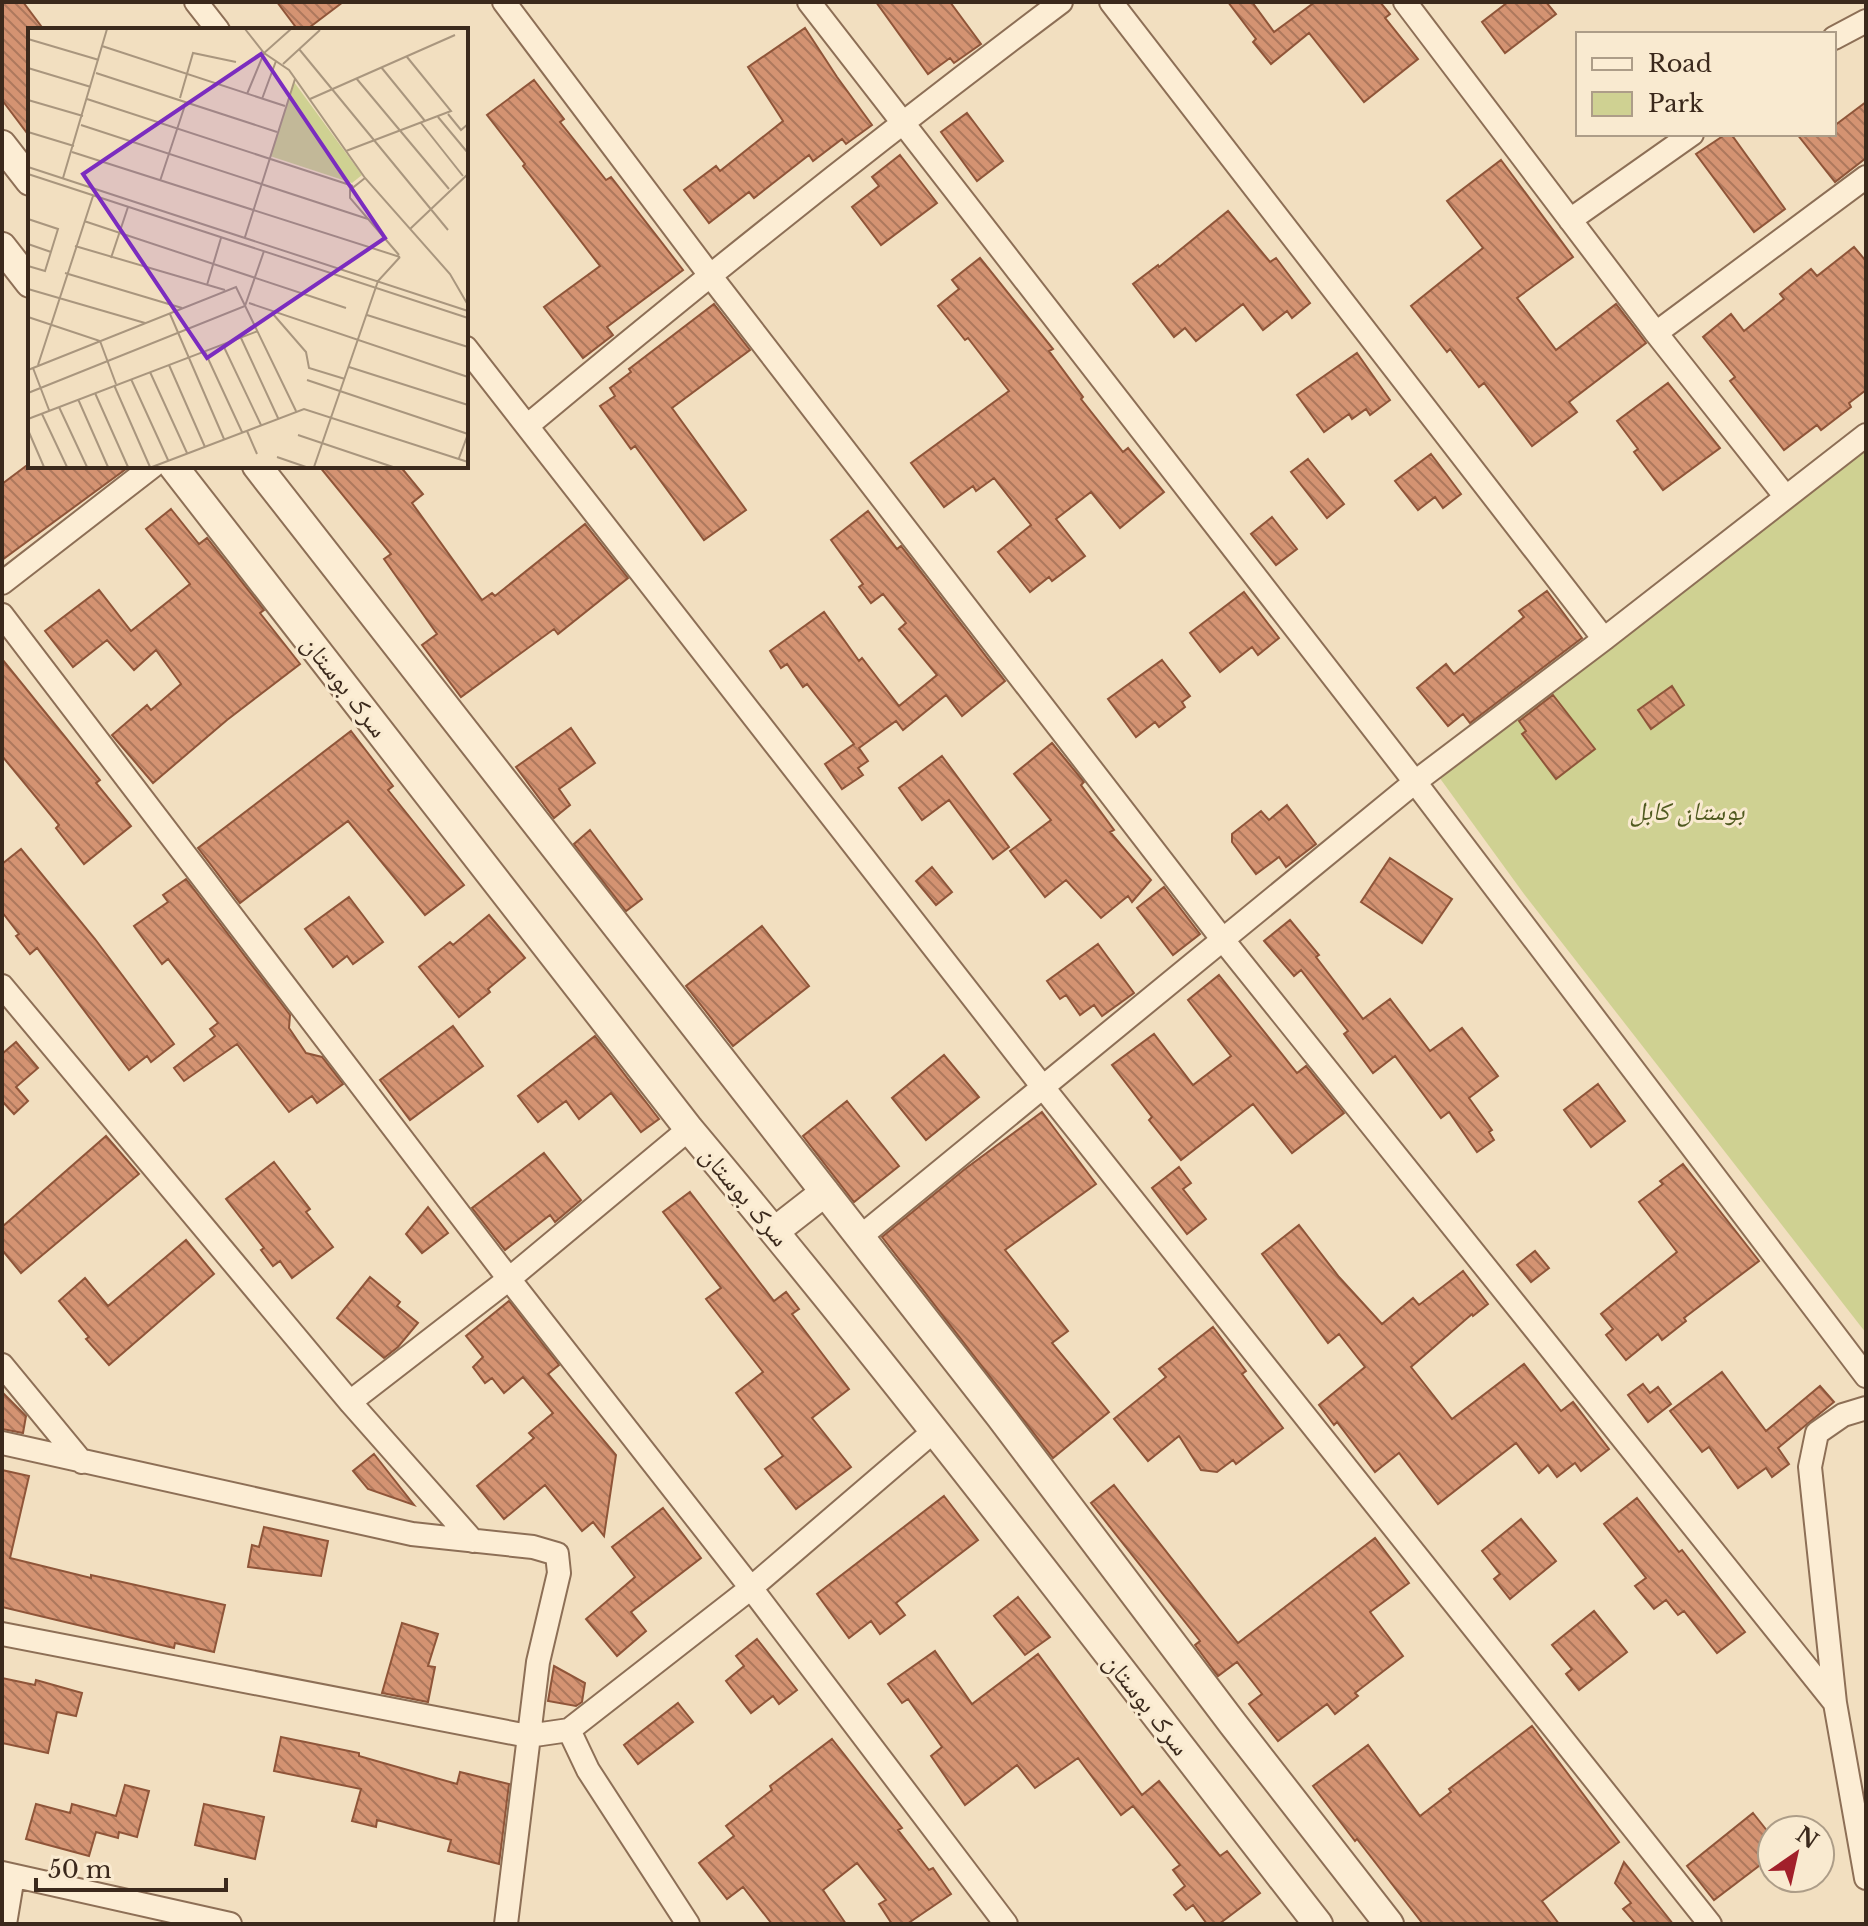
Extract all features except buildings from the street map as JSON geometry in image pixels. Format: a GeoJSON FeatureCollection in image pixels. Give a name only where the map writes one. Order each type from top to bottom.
{"type":"FeatureCollection","features":[{"type":"Feature","properties":{"kind":"street"},"geometry":{"type":"LineString","coordinates":[[196,2],[216,28]]}},
{"type":"Feature","properties":{"kind":"street"},"geometry":{"type":"LineString","coordinates":[[504,2],[709,274],[1223,940],[1835,1703]]}},
{"type":"Feature","properties":{"kind":"street"},"geometry":{"type":"LineString","coordinates":[[809,2],[1415,782],[1866,1376]]}},
{"type":"Feature","properties":{"kind":"street"},"geometry":{"type":"LineString","coordinates":[[527,426],[709,274],[903,121],[1061,2]]}},
{"type":"Feature","properties":{"kind":"street"},"geometry":{"type":"LineString","coordinates":[[1111,2],[1604,639]]}},
{"type":"Feature","properties":{"kind":"street"},"geometry":{"type":"LineString","coordinates":[[1405,2],[1656,333],[1785,496]]}},
{"type":"Feature","properties":{"kind":"street"},"geometry":{"type":"LineString","coordinates":[[1836,37],[1866,21]]}},
{"type":"Feature","properties":{"kind":"street"},"geometry":{"type":"LineString","coordinates":[[1570,220],[1689,136]]}},
{"type":"Feature","properties":{"kind":"street"},"geometry":{"type":"LineString","coordinates":[[2,145],[28,178]]}},
{"type":"Feature","properties":{"kind":"street"},"geometry":{"type":"LineString","coordinates":[[1656,333],[1866,177]]}},
{"type":"Feature","properties":{"kind":"street"},"geometry":{"type":"LineString","coordinates":[[2,247],[28,280]]}},
{"type":"Feature","properties":{"kind":"street"},"geometry":{"type":"LineString","coordinates":[[468,351],[1042,1086],[1710,1924]]}},
{"type":"Feature","properties":{"kind":"street"},"geometry":{"type":"LineString","coordinates":[[860,1237],[1415,782],[1866,435]]}},
{"type":"Feature","properties":{"kind":"street"},"geometry":{"type":"LineString","coordinates":[[2,583],[150,468]]}},
{"type":"Feature","properties":{"kind":"street","name":"سرک بوستان"},"geometry":{"type":"LineString","coordinates":[[175,468],[689,1129],[775,1231],[934,1431],[1318,1924]]}},
{"type":"Feature","properties":{"kind":"street"},"geometry":{"type":"LineString","coordinates":[[259,468],[1000,1416],[1389,1924]]}},
{"type":"Feature","properties":{"kind":"street"},"geometry":{"type":"LineString","coordinates":[[2,615],[1006,1924]]}},
{"type":"Feature","properties":{"kind":"street"},"geometry":{"type":"LineString","coordinates":[[2,986],[350,1402],[473,1541]]}},
{"type":"Feature","properties":{"kind":"street"},"geometry":{"type":"LineString","coordinates":[[350,1402],[509,1279],[689,1129]]}},
{"type":"Feature","properties":{"kind":"street"},"geometry":{"type":"LineString","coordinates":[[775,1231],[825,1192]]}},
{"type":"Feature","properties":{"kind":"street"},"geometry":{"type":"LineString","coordinates":[[2,1365],[82,1462]]}},
{"type":"Feature","properties":{"kind":"street"},"geometry":{"type":"LineString","coordinates":[[1866,1408],[1843,1415],[1817,1433],[1810,1467],[1835,1703],[1866,1878]]}},
{"type":"Feature","properties":{"kind":"street"},"geometry":{"type":"LineString","coordinates":[[2,1634],[528,1736],[569,1730],[751,1588],[934,1431]]}},
{"type":"Feature","properties":{"kind":"street"},"geometry":{"type":"LineString","coordinates":[[2,1443],[412,1534],[533,1547],[557,1554],[559,1573],[538,1662],[506,1924]]}},
{"type":"Feature","properties":{"kind":"street"},"geometry":{"type":"LineString","coordinates":[[569,1730],[588,1770],[688,1924]]}},
{"type":"Feature","properties":{"kind":"street"},"geometry":{"type":"LineString","coordinates":[[5,1924],[8,1874],[176,1918],[230,1924]]}},
{"type":"Feature","properties":{"kind":"green space","name":"بوستان کابل"},"geometry":{"type":"Polygon","coordinates":[[[1866,443],[1866,1333],[1524,894],[1439,777],[1866,443]]]}}]}
